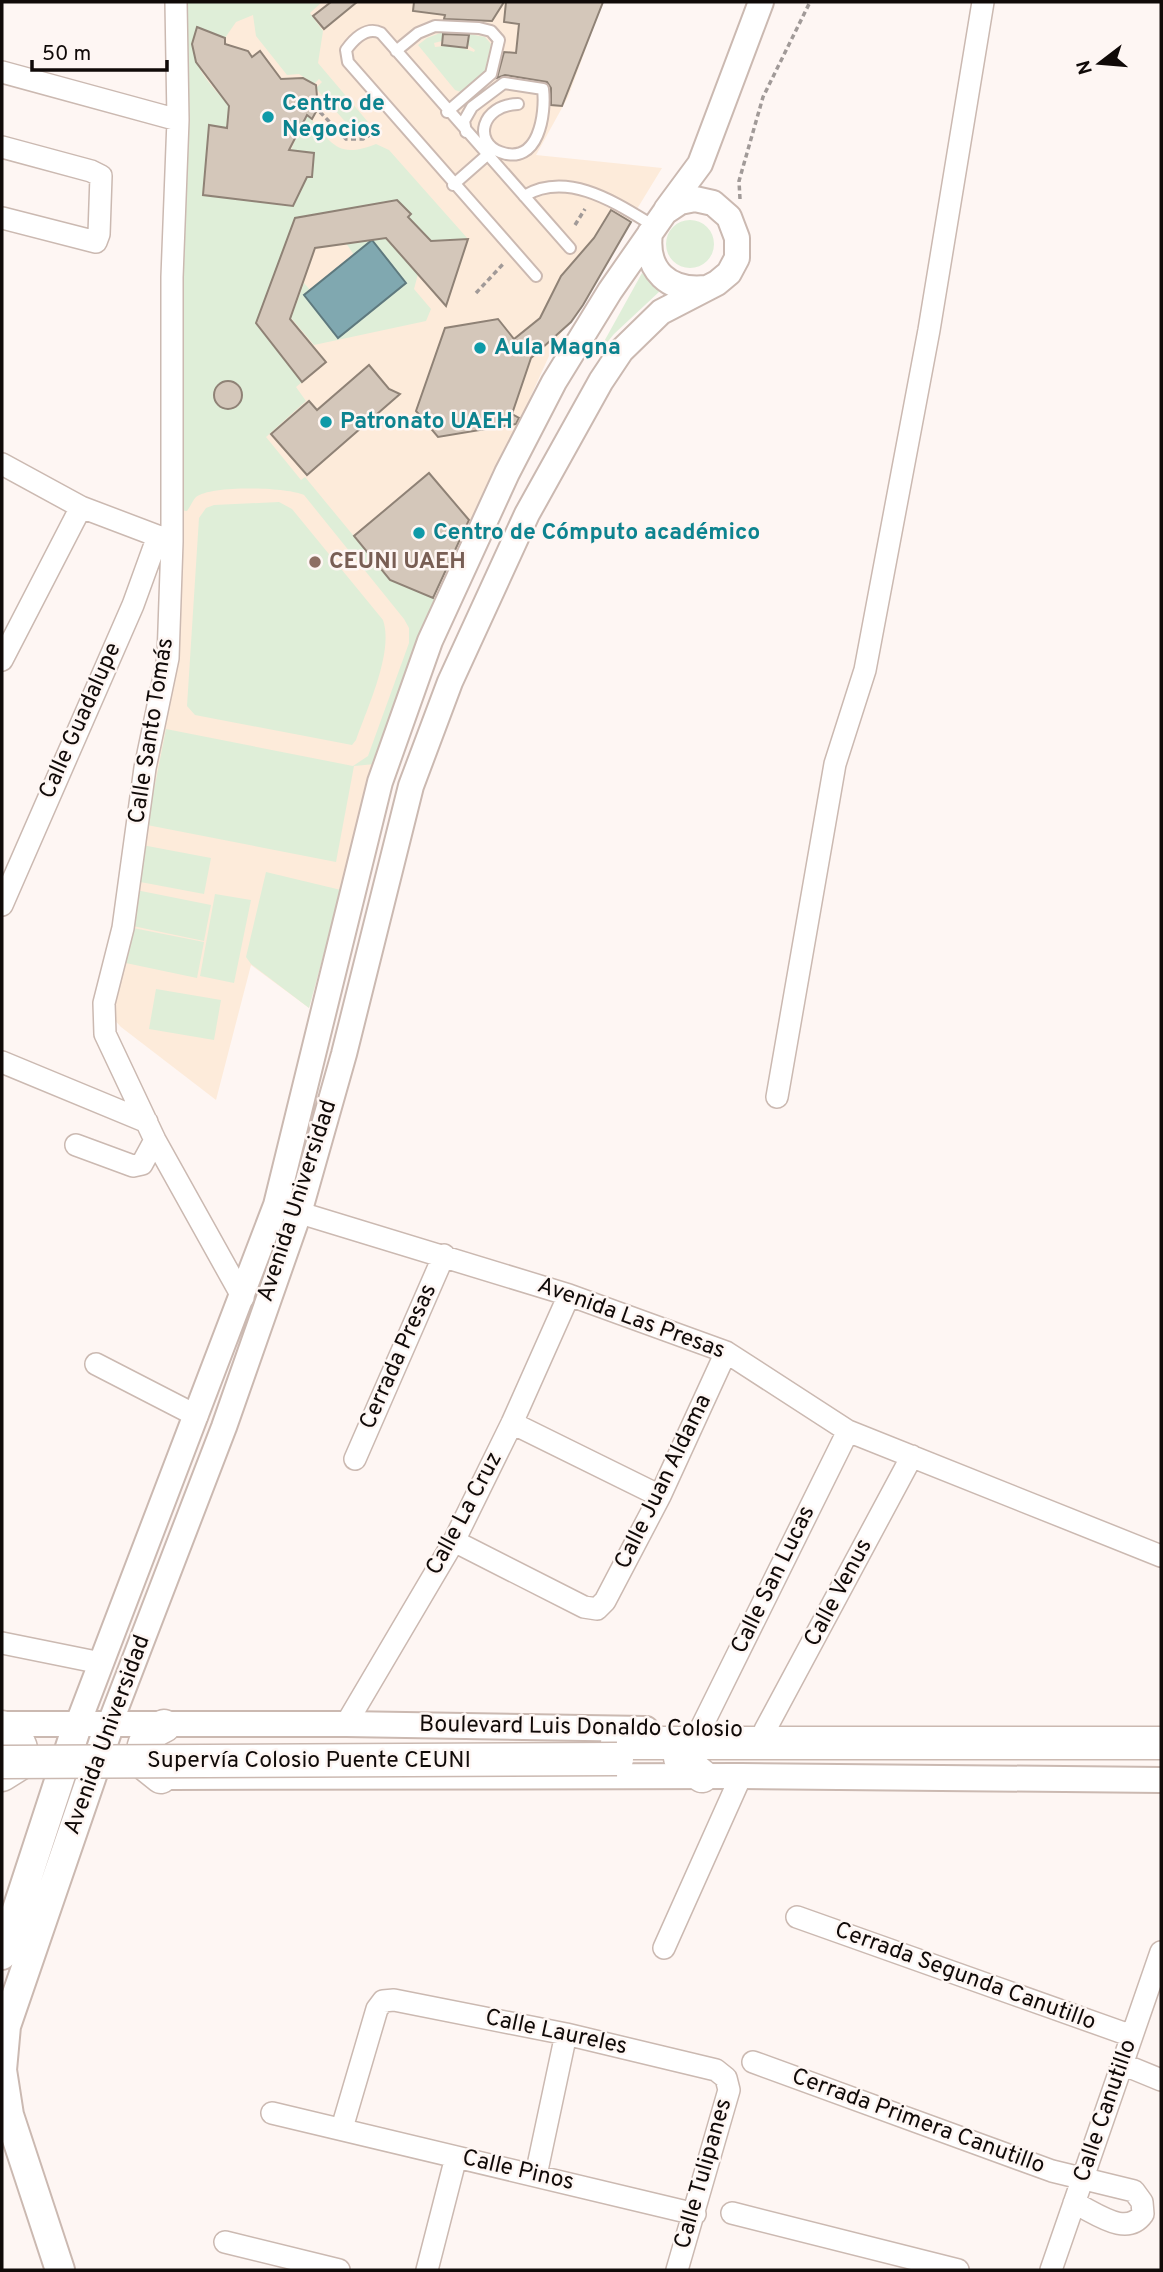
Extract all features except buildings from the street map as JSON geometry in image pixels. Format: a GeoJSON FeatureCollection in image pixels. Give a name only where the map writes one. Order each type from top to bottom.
{"type":"FeatureCollection","features":[{"type":"Feature","properties":{"kind":"main road"},"geometry":{"type":"LineString","coordinates":[[2,1725],[18,1740],[22,1748],[18,1765],[2,1776]]}},
{"type":"Feature","properties":{"kind":"main road","name":"Avenida Universidad"},"geometry":{"type":"LineString","coordinates":[[2,1955],[77,1726]]}},
{"type":"Feature","properties":{"kind":"main road","name":"Avenida Universidad"},"geometry":{"type":"LineString","coordinates":[[60,2270],[9,2115],[2,2070],[6,2026],[109,1726]]}},
{"type":"Feature","properties":{"kind":"main road"},"geometry":{"type":"LineString","coordinates":[[161,1777],[146,1765],[142,1747],[153,1731],[164,1726]]}},
{"type":"Feature","properties":{"kind":"main road","name":"Supervía Colosio Puente CEUNI"},"geometry":{"type":"LineString","coordinates":[[2,1743],[617,1751]]}},
{"type":"Feature","properties":{"kind":"main road"},"geometry":{"type":"LineString","coordinates":[[691,1752],[1161,1743]]}},
{"type":"Feature","properties":{"kind":"main road"},"geometry":{"type":"LineString","coordinates":[[617,1751],[1161,1757]]}},
{"type":"Feature","properties":{"kind":"main road","name":"Supervía Colosio Puente CEUNI"},"geometry":{"type":"LineString","coordinates":[[2,1762],[617,1751]]}},
{"type":"Feature","properties":{"kind":"street","name":"Calle Santo Tomás"},"geometry":{"type":"LineString","coordinates":[[176,2],[178,120],[165,539],[168,658],[145,768],[122,928],[104,1003],[103,1022],[151,1131],[243,1298]]}},
{"type":"Feature","properties":{"kind":"street","name":"Avenida Universidad"},"geometry":{"type":"LineString","coordinates":[[109,1726],[224,1427],[287,1209],[367,835],[389,756],[430,641],[507,473],[582,325],[606,287],[700,164],[761,2]]}},
{"type":"Feature","properties":{"kind":"street"},"geometry":{"type":"LineString","coordinates":[[777,1097],[835,764],[865,670],[929,330],[983,2]]}},
{"type":"Feature","properties":{"kind":"street"},"geometry":{"type":"LineString","coordinates":[[2,72],[178,120]]}},
{"type":"Feature","properties":{"kind":"street","name":"Avenida Universidad"},"geometry":{"type":"LineString","coordinates":[[711,137],[708,184],[713,203]]}},
{"type":"Feature","properties":{"kind":"street"},"geometry":{"type":"LineString","coordinates":[[2,147],[91,171],[101,176],[102,185],[96,242],[2,218]]}},
{"type":"Feature","properties":{"kind":"street"},"geometry":{"type":"LineString","coordinates":[[706,288],[690,290],[661,278],[652,266],[648,248],[656,224],[680,202],[695,199],[713,203],[729,217],[737,238]]}},
{"type":"Feature","properties":{"kind":"street","name":"Avenida Universidad"},"geometry":{"type":"LineString","coordinates":[[77,1726],[243,1298],[287,1209],[344,1054],[411,786],[450,682],[527,514],[601,381],[621,351],[661,312],[729,273],[737,258],[737,238]]}},
{"type":"Feature","properties":{"kind":"street"},"geometry":{"type":"LineString","coordinates":[[2,464],[81,507],[165,539]]}},
{"type":"Feature","properties":{"kind":"street"},"geometry":{"type":"LineString","coordinates":[[2,660],[81,507]]}},
{"type":"Feature","properties":{"kind":"street","name":"Calle Guadalupe"},"geometry":{"type":"LineString","coordinates":[[2,905],[133,605],[165,539]]}},
{"type":"Feature","properties":{"kind":"street"},"geometry":{"type":"LineString","coordinates":[[2,1062],[151,1131],[142,1164],[133,1166],[76,1145]]}},
{"type":"Feature","properties":{"kind":"street","name":"Avenida Las Presas"},"geometry":{"type":"LineString","coordinates":[[287,1209],[569,1295],[726,1352],[848,1431],[1161,1556]]}},
{"type":"Feature","properties":{"kind":"street","name":"Cerrada Presas"},"geometry":{"type":"LineString","coordinates":[[355,1459],[444,1255]]}},
{"type":"Feature","properties":{"kind":"street","name":"Calle La Cruz"},"geometry":{"type":"LineString","coordinates":[[346,1724],[454,1541],[512,1423],[569,1295]]}},
{"type":"Feature","properties":{"kind":"street","name":"Calle Juan Aldama"},"geometry":{"type":"LineString","coordinates":[[454,1541],[584,1607],[597,1609],[605,1601],[660,1496],[726,1352]]}},
{"type":"Feature","properties":{"kind":"street"},"geometry":{"type":"LineString","coordinates":[[96,1364],[197,1416]]}},
{"type":"Feature","properties":{"kind":"street"},"geometry":{"type":"LineString","coordinates":[[512,1423],[660,1496]]}},
{"type":"Feature","properties":{"kind":"street","name":"Calle San Lucas"},"geometry":{"type":"LineString","coordinates":[[691,1752],[848,1431]]}},
{"type":"Feature","properties":{"kind":"street","name":"Calle Venus"},"geometry":{"type":"LineString","coordinates":[[765,1730],[912,1456]]}},
{"type":"Feature","properties":{"kind":"street"},"geometry":{"type":"LineString","coordinates":[[2,1643],[101,1663]]}},
{"type":"Feature","properties":{"kind":"street","name":"Boulevard Luis Donaldo Colosio"},"geometry":{"type":"LineString","coordinates":[[2,1725],[346,1724],[691,1752],[741,1776],[1161,1780]]}},
{"type":"Feature","properties":{"kind":"street","name":"Boulevard Luis Donaldo Colosio"},"geometry":{"type":"LineString","coordinates":[[2,1776],[161,1777],[691,1752],[765,1730],[1161,1729]]}},
{"type":"Feature","properties":{"kind":"street"},"geometry":{"type":"LineString","coordinates":[[664,1948],[741,1776]]}},
{"type":"Feature","properties":{"kind":"street","name":"Cerrada Segunda Canutillo"},"geometry":{"type":"LineString","coordinates":[[797,1917],[1132,2036]]}},
{"type":"Feature","properties":{"kind":"street","name":"Calle Canutillo"},"geometry":{"type":"LineString","coordinates":[[1051,2270],[1160,1957]]}},
{"type":"Feature","properties":{"kind":"street","name":"Calle Laureles"},"geometry":{"type":"LineString","coordinates":[[342,2128],[377,2009],[383,2001],[394,2000],[566,2034],[716,2070],[726,2078]]}},
{"type":"Feature","properties":{"kind":"street"},"geometry":{"type":"LineString","coordinates":[[536,2175],[566,2034]]}},
{"type":"Feature","properties":{"kind":"street","name":"Cerrada Primera Canutillo"},"geometry":{"type":"LineString","coordinates":[[753,2062],[1052,2171],[1134,2191],[1152,2218]]}},
{"type":"Feature","properties":{"kind":"street"},"geometry":{"type":"LineString","coordinates":[[1122,2064],[1161,2080]]}},
{"type":"Feature","properties":{"kind":"street","name":"Calle Tulipanes"},"geometry":{"type":"LineString","coordinates":[[677,2270],[729,2090],[726,2078]]}},
{"type":"Feature","properties":{"kind":"street","name":"Calle Pinos"},"geometry":{"type":"LineString","coordinates":[[272,2113],[695,2214]]}},
{"type":"Feature","properties":{"kind":"street"},"geometry":{"type":"LineString","coordinates":[[426,2270],[456,2157]]}},
{"type":"Feature","properties":{"kind":"street"},"geometry":{"type":"LineString","coordinates":[[1074,2203],[1120,2225],[1152,2218]]}},
{"type":"Feature","properties":{"kind":"street"},"geometry":{"type":"LineString","coordinates":[[732,2213],[958,2270]]}},
{"type":"Feature","properties":{"kind":"street"},"geometry":{"type":"LineString","coordinates":[[225,2242],[339,2270]]}},
{"type":"Feature","properties":{"kind":"lane"},"geometry":{"type":"LineString","coordinates":[[396,51],[418,33],[435,26],[479,28],[491,31],[499,40],[491,74],[447,112]]}},
{"type":"Feature","properties":{"kind":"lane"},"geometry":{"type":"LineString","coordinates":[[536,276],[453,185],[348,62],[345,54],[349,46],[365,32],[373,30],[381,33],[447,112],[570,248]]}},
{"type":"Feature","properties":{"kind":"lane"},"geometry":{"type":"LineString","coordinates":[[466,133],[464,121],[472,107],[504,83],[543,89],[546,109],[537,139],[521,152],[499,152],[490,145],[485,121],[497,107],[518,104]]}},
{"type":"Feature","properties":{"kind":"lane"},"geometry":{"type":"LineString","coordinates":[[453,185],[486,156]]}},
{"type":"Feature","properties":{"kind":"lane"},"geometry":{"type":"LineString","coordinates":[[524,196],[545,187],[579,189],[603,195],[656,224]]}},
{"type":"Feature","properties":{"kind":"path"},"geometry":{"type":"LineString","coordinates":[[737,238],[741,216],[739,181],[764,97],[810,2]]}},
{"type":"Feature","properties":{"kind":"path"},"geometry":{"type":"LineString","coordinates":[[320,112],[346,139],[362,139],[378,130]]}},
{"type":"Feature","properties":{"kind":"path"},"geometry":{"type":"LineString","coordinates":[[575,225],[585,209]]}},
{"type":"Feature","properties":{"kind":"path"},"geometry":{"type":"LineString","coordinates":[[476,293],[506,260]]}},
{"type":"Feature","properties":{"kind":"shaded area","name":"CEUNI UAEH"},"geometry":{"type":"Polygon","coordinates":[[[182,2],[603,2],[568,97],[536,155],[662,168],[554,345],[425,629],[375,764],[309,1008],[251,965],[216,1100],[121,1027],[108,1013],[140,831],[178,474],[188,98],[182,2]]]}},
{"type":"Feature","properties":{"kind":"green space"},"geometry":{"type":"Polygon","coordinates":[[[182,2],[322,2],[310,13],[323,31],[318,63],[368,122],[361,127],[349,126],[316,88],[322,82],[319,79],[314,84],[299,74],[287,75],[256,36],[253,15],[236,22],[225,38],[197,27],[193,50],[196,60],[207,80],[229,106],[227,128],[209,126],[203,195],[290,206],[301,192],[305,177],[312,176],[314,153],[291,150],[302,123],[308,116],[330,141],[343,149],[352,150],[376,144],[389,150],[468,239],[431,241],[408,217],[410,213],[397,200],[295,218],[256,323],[302,382],[296,387],[306,401],[266,437],[301,480],[305,477],[390,580],[438,600],[375,764],[354,766],[336,862],[147,825],[166,729],[353,766],[368,756],[409,643],[409,628],[404,619],[304,495],[266,489],[217,490],[196,497],[187,511],[178,510],[188,98],[182,2]]]}},
{"type":"Feature","properties":{"kind":"green space"},"geometry":{"type":"Polygon","coordinates":[[[443,32],[442,41],[434,43],[435,47],[454,45],[474,52],[468,45],[469,34],[485,37],[491,44],[485,72],[461,92],[455,90],[418,45],[443,32]]]}},
{"type":"Feature","properties":{"kind":"green space"},"geometry":{"type":"Polygon","coordinates":[[[690,220],[707,227],[714,244],[707,261],[690,268],[673,261],[666,244],[673,227],[690,220]]]}},
{"type":"Feature","properties":{"kind":"green space"},"geometry":{"type":"Polygon","coordinates":[[[386,238],[418,274],[414,289],[431,309],[426,321],[314,345],[291,318],[304,283],[310,290],[304,295],[338,337],[405,283],[372,241],[354,255],[346,243],[386,238]]]}},
{"type":"Feature","properties":{"kind":"green space"},"geometry":{"type":"Polygon","coordinates":[[[642,273],[660,291],[614,334],[596,356],[642,273]]]}},
{"type":"Feature","properties":{"kind":"green space"},"geometry":{"type":"Polygon","coordinates":[[[279,502],[292,509],[383,620],[385,648],[382,664],[352,745],[195,715],[187,706],[199,518],[206,508],[214,505],[279,502]]]}},
{"type":"Feature","properties":{"kind":"green space"},"geometry":{"type":"Polygon","coordinates":[[[142,845],[211,858],[204,894],[135,881],[142,845]]]}},
{"type":"Feature","properties":{"kind":"green space"},"geometry":{"type":"Polygon","coordinates":[[[266,872],[341,890],[309,1008],[251,964],[246,957],[266,872]]]}},
{"type":"Feature","properties":{"kind":"green space"},"geometry":{"type":"Polygon","coordinates":[[[136,890],[211,905],[204,941],[128,925],[136,890]]]}},
{"type":"Feature","properties":{"kind":"green space"},"geometry":{"type":"Polygon","coordinates":[[[215,894],[251,900],[234,983],[200,976],[215,894]]]}},
{"type":"Feature","properties":{"kind":"green space"},"geometry":{"type":"Polygon","coordinates":[[[128,927],[204,942],[197,978],[121,962],[128,927]]]}},
{"type":"Feature","properties":{"kind":"green space"},"geometry":{"type":"Polygon","coordinates":[[[156,989],[221,1000],[214,1040],[149,1029],[156,989]]]}},
{"type":"Feature","properties":{"kind":"water"},"geometry":{"type":"Polygon","coordinates":[[[372,240],[406,283],[338,338],[304,295],[372,240]]]}},
{"type":"Feature","properties":{"kind":"place","name":"Centro de Negocios"},"geometry":{"type":"Point","coordinates":[268,117]}},
{"type":"Feature","properties":{"kind":"place","name":"Aula Magna"},"geometry":{"type":"Point","coordinates":[480,348]}},
{"type":"Feature","properties":{"kind":"place","name":"Patronato UAEH"},"geometry":{"type":"Point","coordinates":[326,422]}},
{"type":"Feature","properties":{"kind":"place","name":"Centro de Cómputo académico"},"geometry":{"type":"Point","coordinates":[419,533]}},
{"type":"Feature","properties":{"kind":"place","name":"CEUNI UAEH"},"geometry":{"type":"Point","coordinates":[315,562]}}]}
